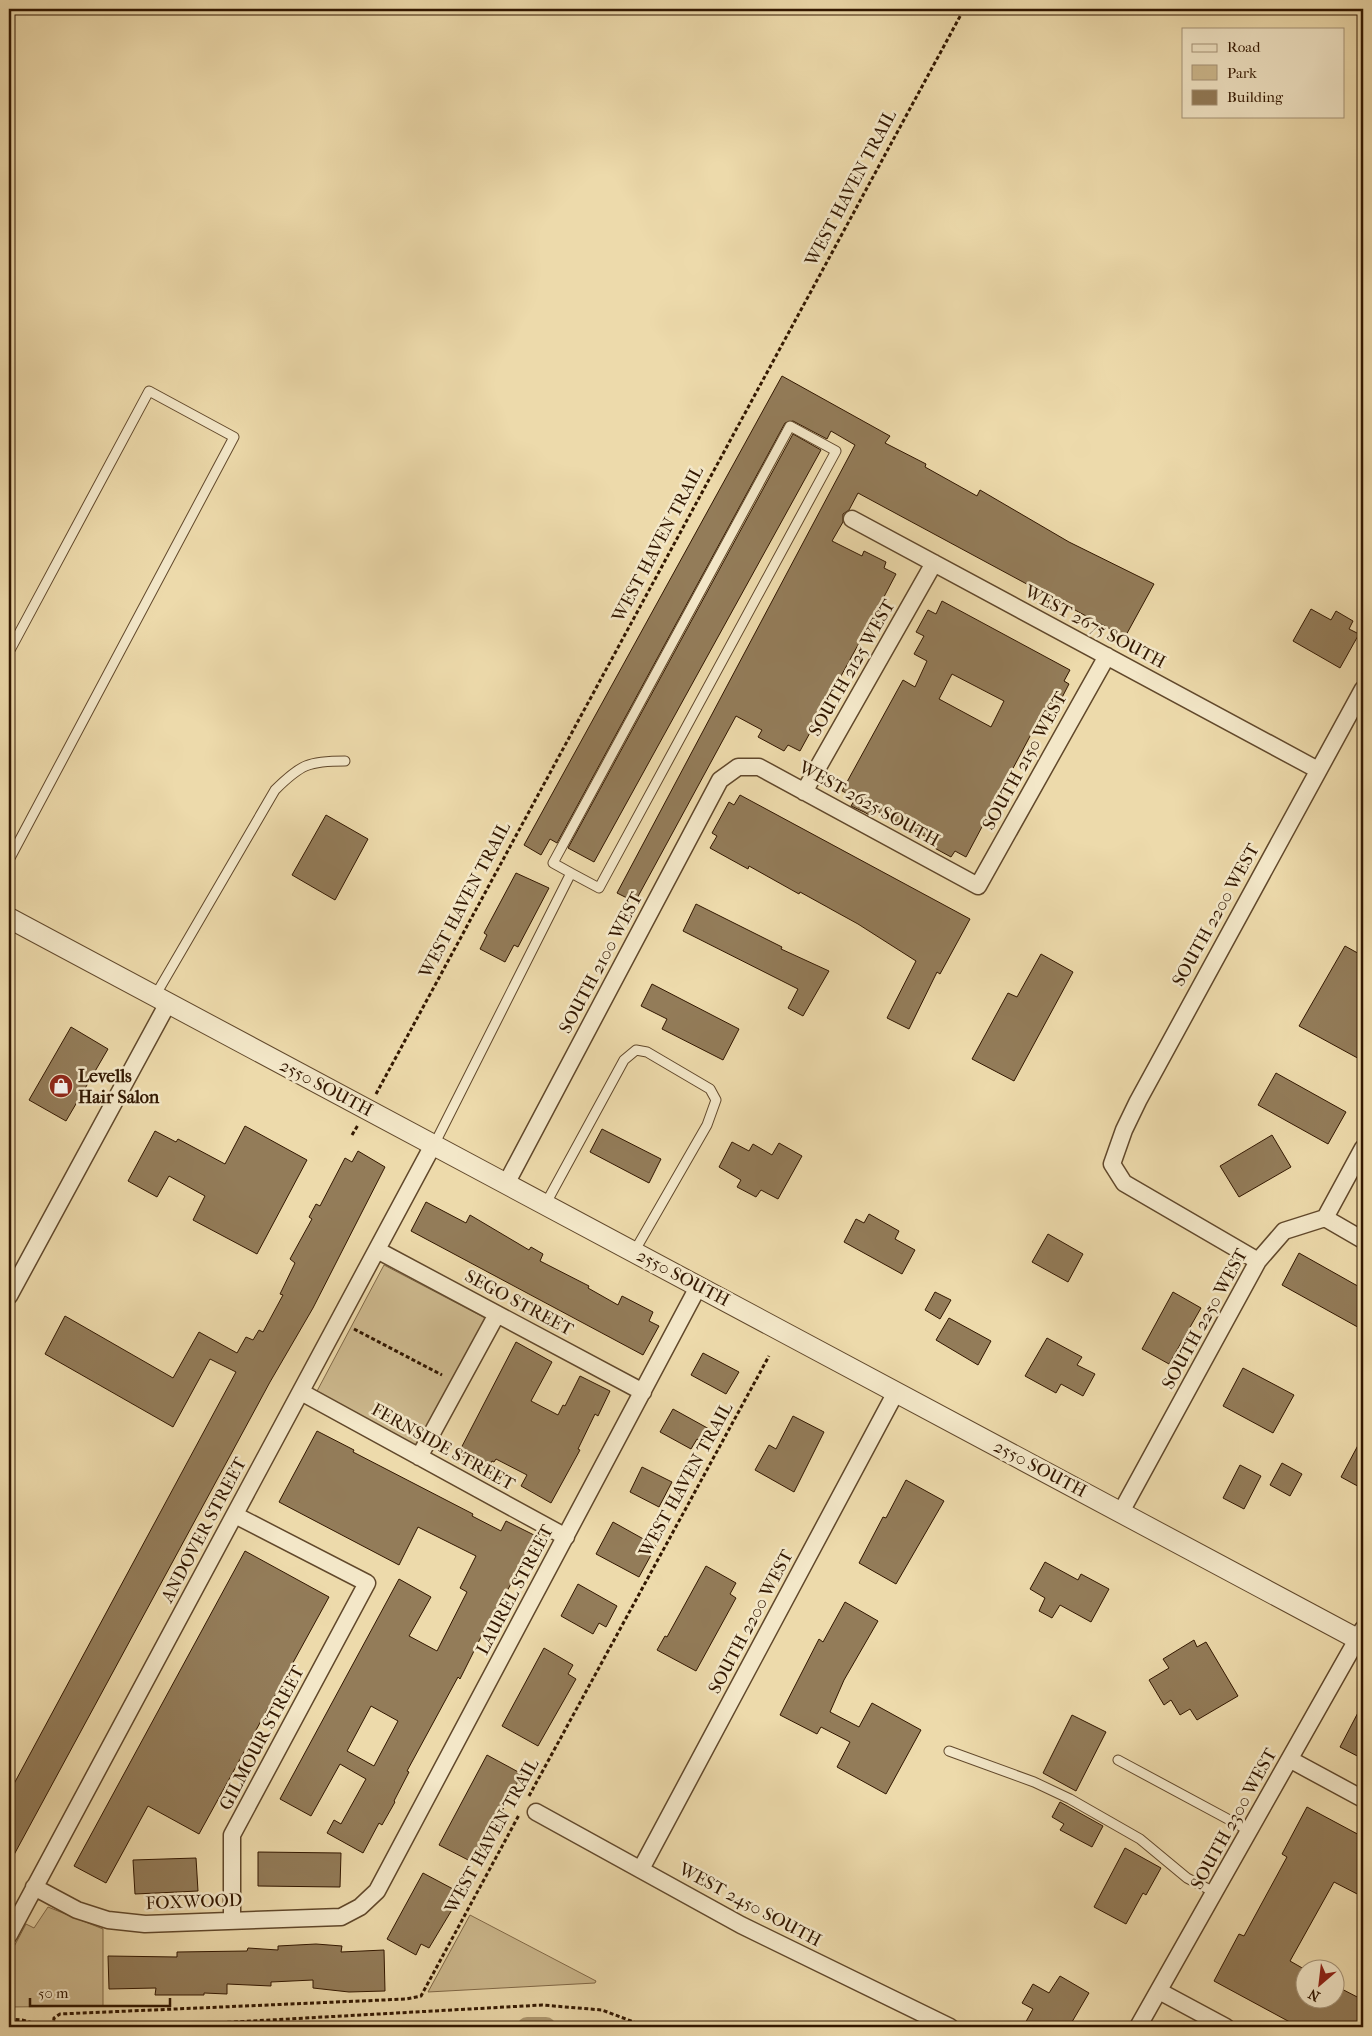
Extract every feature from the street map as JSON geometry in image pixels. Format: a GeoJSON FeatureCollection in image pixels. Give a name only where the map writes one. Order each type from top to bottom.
{"type":"FeatureCollection","features":[{"type":"Feature","properties":{"kind":"street","name":"WEST 2675 SOUTH"},"geometry":{"type":"LineString","coordinates":[[852,519],[1318,770]]}},
{"type":"Feature","properties":{"kind":"street","name":"SOUTH 2125 WEST"},"geometry":{"type":"LineString","coordinates":[[804,792],[934,563]]}},
{"type":"Feature","properties":{"kind":"street","name":"SOUTH 2150 WEST"},"geometry":{"type":"LineString","coordinates":[[978,886],[1106,656]]}},
{"type":"Feature","properties":{"kind":"street","name":"SOUTH 2200 WEST"},"geometry":{"type":"LineString","coordinates":[[1258,1261],[1124,1183],[1112,1164],[1124,1130],[1138,1101],[1363,689]]}},
{"type":"Feature","properties":{"kind":"street","name":"WEST 2625 SOUTH"},"geometry":{"type":"LineString","coordinates":[[738,767],[759,767],[978,886]]}},
{"type":"Feature","properties":{"kind":"street","name":"SOUTH 2100 WEST"},"geometry":{"type":"LineString","coordinates":[[506,1184],[720,780],[738,767]]}},
{"type":"Feature","properties":{"kind":"street","name":"2550 SOUTH"},"geometry":{"type":"LineString","coordinates":[[9,918],[1121,1512],[1361,1637]]}},
{"type":"Feature","properties":{"kind":"street"},"geometry":{"type":"LineString","coordinates":[[9,1296],[161,1000]]}},
{"type":"Feature","properties":{"kind":"street","name":"ANDOVER STREET"},"geometry":{"type":"LineString","coordinates":[[9,1935],[433,1145]]}},
{"type":"Feature","properties":{"kind":"street"},"geometry":{"type":"LineString","coordinates":[[1363,1148],[1325,1218],[1363,1240]]}},
{"type":"Feature","properties":{"kind":"street","name":"SOUTH 2250 WEST"},"geometry":{"type":"LineString","coordinates":[[1121,1512],[1258,1261],[1284,1231],[1325,1218]]}},
{"type":"Feature","properties":{"kind":"street","name":"SEGO STREET"},"geometry":{"type":"LineString","coordinates":[[377,1250],[643,1392]]}},
{"type":"Feature","properties":{"kind":"street","name":"LAUREL STREET"},"geometry":{"type":"LineString","coordinates":[[360,1907],[377,1891],[698,1287]]}},
{"type":"Feature","properties":{"kind":"street"},"geometry":{"type":"LineString","coordinates":[[419,1457],[497,1314]]}},
{"type":"Feature","properties":{"kind":"street","name":"FERNSIDE STREET"},"geometry":{"type":"LineString","coordinates":[[301,1392],[566,1537]]}},
{"type":"Feature","properties":{"kind":"street","name":"SOUTH 2200 WEST"},"geometry":{"type":"LineString","coordinates":[[640,1869],[896,1392]]}},
{"type":"Feature","properties":{"kind":"street","name":"GILMOUR STREET"},"geometry":{"type":"LineString","coordinates":[[232,1921],[232,1835],[366,1583],[235,1515]]}},
{"type":"Feature","properties":{"kind":"street","name":"SOUTH 2300 WEST"},"geometry":{"type":"LineString","coordinates":[[1138,2027],[1361,1637]]}},
{"type":"Feature","properties":{"kind":"street"},"geometry":{"type":"LineString","coordinates":[[1291,1760],[1363,1799]]}},
{"type":"Feature","properties":{"kind":"street","name":"WEST 2450 SOUTH"},"geometry":{"type":"LineString","coordinates":[[528,1808],[741,1925],[950,2027]]}},
{"type":"Feature","properties":{"kind":"street","name":"FOXWOOD"},"geometry":{"type":"LineString","coordinates":[[34,1887],[78,1910],[108,1920],[145,1924],[341,1917],[360,1907]]}},
{"type":"Feature","properties":{"kind":"street"},"geometry":{"type":"LineString","coordinates":[[1159,1991],[1226,2027]]}},
{"type":"Feature","properties":{"kind":"lane"},"geometry":{"type":"LineString","coordinates":[[9,652],[149,391],[234,436],[9,860]]}},
{"type":"Feature","properties":{"kind":"lane"},"geometry":{"type":"LineString","coordinates":[[790,426],[836,451],[599,888],[571,873],[553,863],[790,426]]}},
{"type":"Feature","properties":{"kind":"lane"},"geometry":{"type":"LineString","coordinates":[[161,1000],[275,790],[293,772],[317,761],[345,761]]}},
{"type":"Feature","properties":{"kind":"lane"},"geometry":{"type":"LineString","coordinates":[[433,1145],[571,873]]}},
{"type":"Feature","properties":{"kind":"lane"},"geometry":{"type":"LineString","coordinates":[[545,1205],[624,1060],[636,1050],[647,1052],[710,1089],[716,1100],[707,1125],[634,1252]]}},
{"type":"Feature","properties":{"kind":"lane"},"geometry":{"type":"LineString","coordinates":[[949,1751],[1034,1782],[1070,1799],[1140,1839],[1187,1878],[1216,1893]]}},
{"type":"Feature","properties":{"kind":"lane"},"geometry":{"type":"LineString","coordinates":[[1118,1760],[1250,1831]]}},
{"type":"Feature","properties":{"kind":"path","name":"WEST HAVEN TRAIL"},"geometry":{"type":"LineString","coordinates":[[376,1093],[964,9]]}},
{"type":"Feature","properties":{"kind":"path"},"geometry":{"type":"LineString","coordinates":[[354,1329],[442,1375]]}},
{"type":"Feature","properties":{"kind":"path","name":"WEST HAVEN TRAIL"},"geometry":{"type":"LineString","coordinates":[[52,2027],[54,2018],[60,2014],[406,1999],[421,1996],[528,1808],[769,1356]]}},
{"type":"Feature","properties":{"kind":"path"},"geometry":{"type":"LineString","coordinates":[[144,2027],[542,2005],[602,2010],[647,2027]]}},
{"type":"Feature","properties":{"kind":"path"},"geometry":{"type":"LineString","coordinates":[[9,2019],[22,2020],[48,2027]]}},
{"type":"Feature","properties":{"kind":"green space"},"geometry":{"type":"Polygon","coordinates":[[[384,1265],[487,1319],[419,1447],[316,1393],[384,1265]]]}},
{"type":"Feature","properties":{"kind":"green space"},"geometry":{"type":"Polygon","coordinates":[[[48,1907],[103,1929],[103,2006],[9,2007],[9,1956],[26,1924],[34,1928],[48,1907]]]}},
{"type":"Feature","properties":{"kind":"green space"},"geometry":{"type":"Polygon","coordinates":[[[470,1915],[596,1981],[595,1983],[428,1992],[470,1915]]]}},
{"type":"Feature","properties":{"kind":"building"},"geometry":{"type":"Polygon","coordinates":[[[782,376],[890,436],[885,443],[926,464],[925,467],[977,496],[980,490],[1069,542],[1154,584],[1125,637],[858,493],[849,510],[843,514],[843,522],[832,541],[862,556],[864,551],[886,562],[884,568],[896,574],[876,612],[800,751],[788,745],[784,751],[758,737],[762,730],[736,716],[635,902],[617,893],[855,445],[831,431],[827,439],[793,421],[785,423],[557,843],[550,839],[541,855],[524,845],[782,376]]]}},
{"type":"Feature","properties":{"kind":"building"},"geometry":{"type":"Polygon","coordinates":[[[793,434],[821,450],[594,862],[568,848],[793,434]]]}},
{"type":"Feature","properties":{"kind":"building"},"geometry":{"type":"Polygon","coordinates":[[[942,601],[1070,670],[1064,681],[1069,684],[1053,715],[1047,712],[1041,725],[1037,723],[966,857],[955,851],[951,857],[929,845],[932,840],[875,810],[871,816],[851,806],[856,798],[842,791],[903,680],[915,687],[927,661],[914,654],[924,636],[916,632],[928,610],[936,614],[942,601]],[[952,674],[939,699],[991,727],[1004,701],[952,674]]]}},
{"type":"Feature","properties":{"kind":"building"},"geometry":{"type":"Polygon","coordinates":[[[1311,609],[1331,620],[1336,611],[1353,621],[1349,629],[1359,634],[1340,668],[1293,641],[1311,609]]]}},
{"type":"Feature","properties":{"kind":"building"},"geometry":{"type":"Polygon","coordinates":[[[740,795],[970,919],[940,974],[937,972],[909,1029],[887,1018],[916,961],[858,924],[800,892],[799,894],[749,866],[748,869],[710,848],[717,836],[712,833],[729,802],[734,805],[740,795]]]}},
{"type":"Feature","properties":{"kind":"building"},"geometry":{"type":"Polygon","coordinates":[[[326,815],[368,839],[335,900],[292,875],[326,815]]]}},
{"type":"Feature","properties":{"kind":"building"},"geometry":{"type":"Polygon","coordinates":[[[516,873],[549,888],[518,947],[514,945],[505,962],[480,949],[487,935],[484,933],[516,873]]]}},
{"type":"Feature","properties":{"kind":"building"},"geometry":{"type":"Polygon","coordinates":[[[696,904],[782,947],[781,949],[829,971],[803,1016],[788,1008],[798,989],[683,931],[696,904]]]}},
{"type":"Feature","properties":{"kind":"building"},"geometry":{"type":"Polygon","coordinates":[[[1345,946],[1363,956],[1363,1061],[1299,1026],[1345,946]]]}},
{"type":"Feature","properties":{"kind":"building"},"geometry":{"type":"Polygon","coordinates":[[[1041,954],[1073,972],[1014,1081],[972,1059],[1008,993],[1017,997],[1041,954]]]}},
{"type":"Feature","properties":{"kind":"building"},"geometry":{"type":"Polygon","coordinates":[[[652,984],[739,1029],[723,1060],[662,1029],[667,1019],[641,1006],[652,984]]]}},
{"type":"Feature","properties":{"kind":"building"},"geometry":{"type":"Polygon","coordinates":[[[71,1027],[108,1049],[66,1121],[29,1100],[71,1027]]]}},
{"type":"Feature","properties":{"kind":"building"},"geometry":{"type":"Polygon","coordinates":[[[1276,1073],[1346,1112],[1328,1144],[1258,1105],[1276,1073]]]}},
{"type":"Feature","properties":{"kind":"building"},"geometry":{"type":"Polygon","coordinates":[[[245,1126],[307,1160],[257,1254],[193,1220],[205,1196],[169,1176],[157,1197],[128,1181],[155,1131],[176,1142],[178,1139],[225,1164],[245,1126]]]}},
{"type":"Feature","properties":{"kind":"building"},"geometry":{"type":"Polygon","coordinates":[[[602,1129],[661,1159],[649,1183],[590,1152],[602,1129]]]}},
{"type":"Feature","properties":{"kind":"building"},"geometry":{"type":"Polygon","coordinates":[[[1272,1135],[1291,1167],[1239,1197],[1220,1166],[1272,1135]]]}},
{"type":"Feature","properties":{"kind":"building"},"geometry":{"type":"Polygon","coordinates":[[[732,1142],[749,1151],[753,1144],[772,1155],[779,1143],[802,1156],[778,1199],[761,1190],[756,1197],[737,1187],[741,1180],[719,1167],[732,1142]]]}},
{"type":"Feature","properties":{"kind":"building"},"geometry":{"type":"Polygon","coordinates":[[[358,1151],[385,1167],[313,1308],[270,1382],[9,1864],[9,1793],[236,1372],[210,1359],[173,1427],[45,1354],[65,1316],[173,1378],[199,1332],[237,1353],[246,1337],[253,1340],[259,1330],[263,1332],[283,1295],[280,1294],[295,1263],[290,1259],[312,1219],[309,1217],[316,1204],[320,1206],[345,1158],[352,1162],[358,1151]]]}},
{"type":"Feature","properties":{"kind":"building"},"geometry":{"type":"Polygon","coordinates":[[[426,1202],[466,1223],[470,1215],[529,1250],[531,1247],[543,1254],[540,1261],[589,1286],[588,1288],[618,1305],[622,1296],[653,1312],[649,1321],[659,1326],[643,1355],[411,1231],[426,1202]]]}},
{"type":"Feature","properties":{"kind":"building"},"geometry":{"type":"Polygon","coordinates":[[[869,1214],[899,1231],[895,1239],[915,1250],[902,1274],[844,1242],[856,1219],[864,1223],[869,1214]]]}},
{"type":"Feature","properties":{"kind":"building"},"geometry":{"type":"Polygon","coordinates":[[[1048,1234],[1083,1254],[1068,1282],[1032,1262],[1048,1234]]]}},
{"type":"Feature","properties":{"kind":"building"},"geometry":{"type":"Polygon","coordinates":[[[1299,1253],[1363,1289],[1363,1330],[1282,1285],[1299,1253]]]}},
{"type":"Feature","properties":{"kind":"building"},"geometry":{"type":"Polygon","coordinates":[[[935,1292],[951,1300],[940,1319],[925,1310],[935,1292]]]}},
{"type":"Feature","properties":{"kind":"building"},"geometry":{"type":"Polygon","coordinates":[[[1173,1292],[1201,1308],[1169,1364],[1142,1349],[1173,1292]]]}},
{"type":"Feature","properties":{"kind":"building"},"geometry":{"type":"Polygon","coordinates":[[[949,1318],[991,1341],[978,1365],[936,1340],[949,1318]]]}},
{"type":"Feature","properties":{"kind":"building"},"geometry":{"type":"Polygon","coordinates":[[[1047,1338],[1082,1357],[1077,1365],[1095,1374],[1083,1396],[1061,1384],[1056,1393],[1025,1376],[1047,1338]]]}},
{"type":"Feature","properties":{"kind":"building"},"geometry":{"type":"Polygon","coordinates":[[[516,1342],[552,1362],[531,1401],[558,1415],[563,1405],[565,1406],[580,1376],[610,1391],[598,1416],[595,1414],[578,1449],[580,1450],[551,1503],[521,1486],[527,1475],[496,1459],[494,1462],[492,1461],[487,1469],[458,1454],[516,1342]]]}},
{"type":"Feature","properties":{"kind":"building"},"geometry":{"type":"Polygon","coordinates":[[[703,1353],[739,1372],[726,1394],[691,1375],[703,1353]]]}},
{"type":"Feature","properties":{"kind":"building"},"geometry":{"type":"Polygon","coordinates":[[[1243,1368],[1294,1395],[1273,1433],[1223,1406],[1243,1368]]]}},
{"type":"Feature","properties":{"kind":"building"},"geometry":{"type":"Polygon","coordinates":[[[673,1409],[711,1430],[704,1443],[697,1439],[691,1449],[660,1432],[673,1409]]]}},
{"type":"Feature","properties":{"kind":"building"},"geometry":{"type":"Polygon","coordinates":[[[793,1416],[824,1432],[794,1492],[755,1470],[769,1445],[776,1449],[793,1416]]]}},
{"type":"Feature","properties":{"kind":"building"},"geometry":{"type":"Polygon","coordinates":[[[317,1431],[354,1450],[353,1452],[473,1514],[472,1516],[501,1531],[506,1521],[536,1536],[493,1618],[491,1617],[460,1679],[458,1677],[407,1771],[409,1772],[395,1802],[382,1825],[379,1823],[363,1853],[327,1833],[334,1820],[341,1824],[366,1779],[340,1764],[311,1816],[280,1799],[399,1579],[431,1597],[409,1636],[437,1651],[467,1592],[460,1588],[476,1556],[418,1527],[399,1565],[279,1502],[317,1431]],[[371,1706],[347,1751],[374,1766],[398,1721],[371,1706]]]}},
{"type":"Feature","properties":{"kind":"building"},"geometry":{"type":"Polygon","coordinates":[[[1363,1436],[1363,1489],[1341,1477],[1363,1436]]]}},
{"type":"Feature","properties":{"kind":"building"},"geometry":{"type":"Polygon","coordinates":[[[1282,1463],[1302,1474],[1290,1496],[1270,1485],[1282,1463]]]}},
{"type":"Feature","properties":{"kind":"building"},"geometry":{"type":"Polygon","coordinates":[[[1240,1465],[1261,1476],[1244,1509],[1223,1498],[1240,1465]]]}},
{"type":"Feature","properties":{"kind":"building"},"geometry":{"type":"Polygon","coordinates":[[[642,1467],[672,1482],[659,1507],[630,1492],[642,1467]]]}},
{"type":"Feature","properties":{"kind":"building"},"geometry":{"type":"Polygon","coordinates":[[[906,1480],[944,1501],[896,1584],[859,1563],[883,1517],[886,1518],[906,1480]]]}},
{"type":"Feature","properties":{"kind":"building"},"geometry":{"type":"Polygon","coordinates":[[[613,1522],[656,1546],[639,1577],[596,1554],[613,1522]]]}},
{"type":"Feature","properties":{"kind":"building"},"geometry":{"type":"Polygon","coordinates":[[[245,1551],[329,1597],[199,1834],[148,1806],[106,1883],[74,1866],[245,1551]]]}},
{"type":"Feature","properties":{"kind":"building"},"geometry":{"type":"Polygon","coordinates":[[[1045,1562],[1078,1580],[1081,1574],[1109,1589],[1091,1622],[1060,1605],[1052,1618],[1039,1611],[1045,1598],[1030,1589],[1045,1562]]]}},
{"type":"Feature","properties":{"kind":"building"},"geometry":{"type":"Polygon","coordinates":[[[706,1566],[736,1583],[730,1594],[736,1598],[696,1671],[657,1650],[665,1636],[667,1637],[706,1566]]]}},
{"type":"Feature","properties":{"kind":"building"},"geometry":{"type":"Polygon","coordinates":[[[578,1584],[617,1606],[606,1627],[599,1623],[593,1634],[561,1616],[578,1584]]]}},
{"type":"Feature","properties":{"kind":"building"},"geometry":{"type":"Polygon","coordinates":[[[845,1602],[878,1621],[844,1680],[830,1712],[859,1727],[872,1703],[921,1730],[886,1794],[837,1767],[850,1742],[821,1727],[817,1734],[780,1715],[819,1639],[823,1642],[845,1602]]]}},
{"type":"Feature","properties":{"kind":"building"},"geometry":{"type":"Polygon","coordinates":[[[1194,1640],[1197,1647],[1206,1642],[1238,1696],[1197,1720],[1190,1709],[1180,1715],[1171,1700],[1164,1705],[1149,1680],[1169,1668],[1163,1659],[1194,1640]]]}},
{"type":"Feature","properties":{"kind":"building"},"geometry":{"type":"Polygon","coordinates":[[[544,1648],[573,1665],[568,1674],[576,1679],[538,1746],[502,1726],[544,1648]]]}},
{"type":"Feature","properties":{"kind":"building"},"geometry":{"type":"Polygon","coordinates":[[[1363,1703],[1363,1759],[1340,1747],[1363,1703]]]}},
{"type":"Feature","properties":{"kind":"building"},"geometry":{"type":"Polygon","coordinates":[[[1072,1715],[1106,1732],[1076,1791],[1043,1773],[1072,1715]]]}},
{"type":"Feature","properties":{"kind":"building"},"geometry":{"type":"Polygon","coordinates":[[[487,1755],[522,1774],[474,1863],[439,1845],[487,1755]]]}},
{"type":"Feature","properties":{"kind":"building"},"geometry":{"type":"Polygon","coordinates":[[[1060,1802],[1103,1826],[1092,1847],[1060,1830],[1064,1824],[1052,1817],[1060,1802]]]}},
{"type":"Feature","properties":{"kind":"building"},"geometry":{"type":"Polygon","coordinates":[[[1307,1807],[1363,1837],[1363,1897],[1334,1882],[1290,1961],[1294,1963],[1294,2008],[1344,2008],[1344,1990],[1363,2000],[1363,2027],[1299,2027],[1214,1981],[1239,1934],[1244,1936],[1287,1857],[1282,1854],[1307,1807]]]}},
{"type":"Feature","properties":{"kind":"building"},"geometry":{"type":"Polygon","coordinates":[[[1125,1848],[1161,1868],[1146,1895],[1143,1893],[1126,1924],[1094,1907],[1125,1848]]]}},
{"type":"Feature","properties":{"kind":"building"},"geometry":{"type":"Polygon","coordinates":[[[258,1852],[341,1853],[340,1887],[258,1886],[258,1852]]]}},
{"type":"Feature","properties":{"kind":"building"},"geometry":{"type":"Polygon","coordinates":[[[196,1858],[198,1891],[135,1894],[133,1860],[196,1858]]]}},
{"type":"Feature","properties":{"kind":"building"},"geometry":{"type":"Polygon","coordinates":[[[423,1873],[453,1889],[448,1899],[456,1903],[429,1948],[421,1944],[416,1955],[387,1939],[423,1873]]]}},
{"type":"Feature","properties":{"kind":"building"},"geometry":{"type":"Polygon","coordinates":[[[316,1944],[342,1946],[341,1952],[384,1950],[385,1991],[349,1992],[313,1988],[313,1980],[271,1982],[271,1986],[227,1984],[227,1994],[155,1995],[156,1988],[109,1989],[108,1956],[177,1957],[177,1952],[247,1951],[248,1948],[278,1950],[278,1946],[316,1944]]]}},
{"type":"Feature","properties":{"kind":"building"},"geometry":{"type":"Polygon","coordinates":[[[1060,1976],[1089,1993],[1069,2027],[1023,2027],[1033,2009],[1022,2003],[1033,1984],[1049,1993],[1060,1976]]]}},
{"type":"Feature","properties":{"kind":"waterway"},"geometry":{"type":"LineString","coordinates":[[527,2027],[546,2027]]}},
{"type":"Feature","properties":{"kind":"place","name":"Levells Hair Salon"},"geometry":{"type":"Point","coordinates":[61,1086]}}]}
